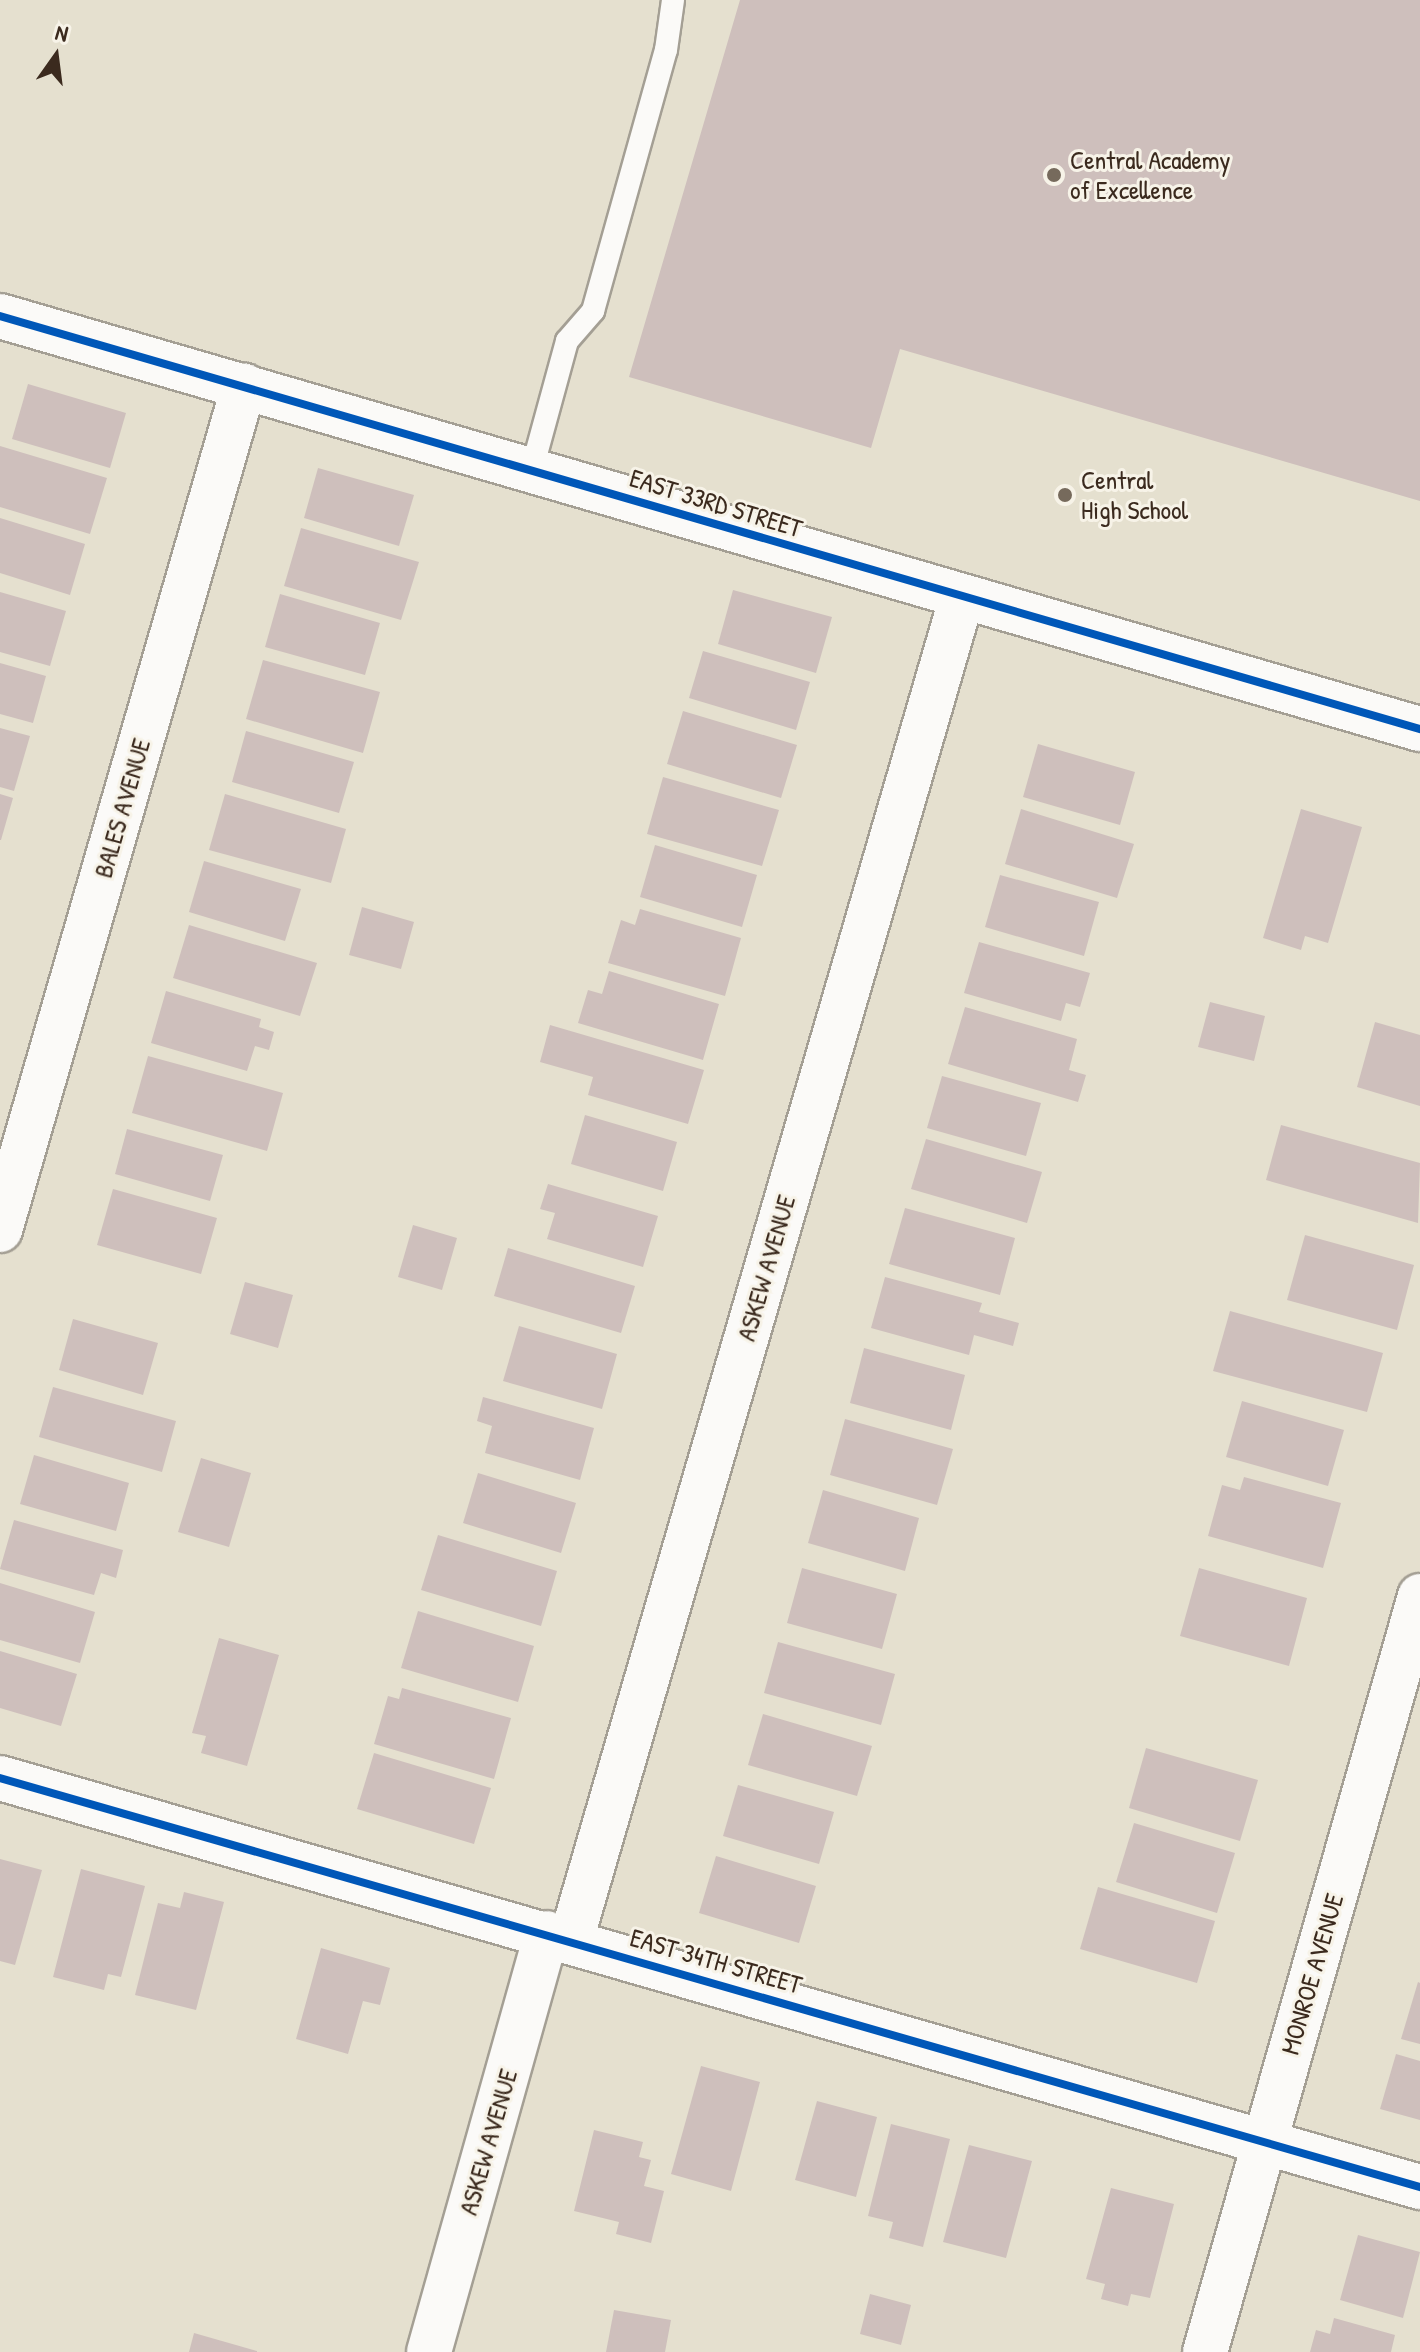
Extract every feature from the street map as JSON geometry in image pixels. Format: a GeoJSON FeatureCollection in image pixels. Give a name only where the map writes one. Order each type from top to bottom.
{"type":"FeatureCollection","features":[{"type":"Feature","properties":{"kind":"street","name":"EAST 33RD STREET"},"geometry":{"type":"LineString","coordinates":[[0,316],[1420,729]]}},
{"type":"Feature","properties":{"kind":"street","name":"BALES AVENUE"},"geometry":{"type":"LineString","coordinates":[[0,1230],[244,386]]}},
{"type":"Feature","properties":{"kind":"street","name":"ASKEW AVENUE"},"geometry":{"type":"LineString","coordinates":[[429,2352],[559,1936],[962,597]]}},
{"type":"Feature","properties":{"kind":"street","name":"MONROE AVENUE"},"geometry":{"type":"LineString","coordinates":[[1205,2352],[1420,1596]]}},
{"type":"Feature","properties":{"kind":"street","name":"EAST 34TH STREET"},"geometry":{"type":"LineString","coordinates":[[0,1778],[559,1936],[1420,2187]]}},
{"type":"Feature","properties":{"kind":"lane"},"geometry":{"type":"LineString","coordinates":[[532,469],[567,341],[593,311],[666,50],[673,0]]}},
{"type":"Feature","properties":{"kind":"building","name":"Central Academy of Excellence"},"geometry":{"type":"Polygon","coordinates":[[[740,0],[1420,0],[1420,501],[900,349],[871,448],[629,377],[740,0]]]}},
{"type":"Feature","properties":{"kind":"building"},"geometry":{"type":"Polygon","coordinates":[[[28,384],[126,413],[110,468],[12,439],[28,384]]]}},
{"type":"Feature","properties":{"kind":"building"},"geometry":{"type":"Polygon","coordinates":[[[0,446],[107,478],[90,534],[0,507],[0,446]]]}},
{"type":"Feature","properties":{"kind":"building"},"geometry":{"type":"Polygon","coordinates":[[[318,468],[414,495],[399,546],[304,518],[318,468]]]}},
{"type":"Feature","properties":{"kind":"building"},"geometry":{"type":"Polygon","coordinates":[[[0,518],[85,544],[70,595],[0,573],[0,518]]]}},
{"type":"Feature","properties":{"kind":"building"},"geometry":{"type":"Polygon","coordinates":[[[301,528],[419,562],[401,620],[284,586],[301,528]]]}},
{"type":"Feature","properties":{"kind":"building"},"geometry":{"type":"Polygon","coordinates":[[[733,590],[832,617],[816,673],[718,644],[733,590]]]}},
{"type":"Feature","properties":{"kind":"building"},"geometry":{"type":"Polygon","coordinates":[[[0,592],[66,611],[50,666],[0,652],[0,592]]]}},
{"type":"Feature","properties":{"kind":"building"},"geometry":{"type":"Polygon","coordinates":[[[280,594],[380,623],[365,675],[265,647],[280,594]]]}},
{"type":"Feature","properties":{"kind":"building"},"geometry":{"type":"Polygon","coordinates":[[[703,651],[810,682],[796,730],[689,698],[703,651]]]}},
{"type":"Feature","properties":{"kind":"building"},"geometry":{"type":"Polygon","coordinates":[[[263,660],[380,692],[363,753],[246,719],[263,660]]]}},
{"type":"Feature","properties":{"kind":"building"},"geometry":{"type":"Polygon","coordinates":[[[0,663],[46,676],[33,723],[0,714],[0,663]]]}},
{"type":"Feature","properties":{"kind":"building"},"geometry":{"type":"Polygon","coordinates":[[[683,711],[797,745],[781,798],[667,764],[683,711]]]}},
{"type":"Feature","properties":{"kind":"building"},"geometry":{"type":"Polygon","coordinates":[[[0,728],[30,736],[14,791],[0,787],[0,728]]]}},
{"type":"Feature","properties":{"kind":"building"},"geometry":{"type":"Polygon","coordinates":[[[246,731],[354,762],[339,813],[232,782],[246,731]]]}},
{"type":"Feature","properties":{"kind":"building"},"geometry":{"type":"Polygon","coordinates":[[[1038,744],[1135,772],[1120,825],[1023,797],[1038,744]]]}},
{"type":"Feature","properties":{"kind":"building"},"geometry":{"type":"Polygon","coordinates":[[[663,777],[779,810],[762,866],[647,834],[663,777]]]}},
{"type":"Feature","properties":{"kind":"building"},"geometry":{"type":"Polygon","coordinates":[[[0,794],[13,798],[1,840],[0,840],[0,794]]]}},
{"type":"Feature","properties":{"kind":"building"},"geometry":{"type":"Polygon","coordinates":[[[225,794],[346,829],[331,883],[209,850],[225,794]]]}},
{"type":"Feature","properties":{"kind":"building"},"geometry":{"type":"Polygon","coordinates":[[[1021,809],[1134,844],[1117,898],[1005,864],[1021,809]]]}},
{"type":"Feature","properties":{"kind":"building"},"geometry":{"type":"Polygon","coordinates":[[[1301,809],[1362,827],[1328,943],[1305,936],[1301,950],[1263,938],[1301,809]]]}},
{"type":"Feature","properties":{"kind":"building"},"geometry":{"type":"Polygon","coordinates":[[[655,845],[757,875],[742,927],[640,897],[655,845]]]}},
{"type":"Feature","properties":{"kind":"building"},"geometry":{"type":"Polygon","coordinates":[[[204,861],[301,889],[285,941],[189,912],[204,861]]]}},
{"type":"Feature","properties":{"kind":"building"},"geometry":{"type":"Polygon","coordinates":[[[1000,875],[1099,902],[1084,956],[985,927],[1000,875]]]}},
{"type":"Feature","properties":{"kind":"building"},"geometry":{"type":"Polygon","coordinates":[[[362,907],[414,922],[401,969],[349,955],[362,907]]]}},
{"type":"Feature","properties":{"kind":"building"},"geometry":{"type":"Polygon","coordinates":[[[640,909],[741,938],[725,996],[608,963],[621,920],[635,925],[640,909]]]}},
{"type":"Feature","properties":{"kind":"building"},"geometry":{"type":"Polygon","coordinates":[[[189,925],[317,963],[300,1016],[173,978],[189,925]]]}},
{"type":"Feature","properties":{"kind":"building"},"geometry":{"type":"Polygon","coordinates":[[[979,942],[1090,973],[1080,1007],[1066,1003],[1061,1021],[964,993],[979,942]]]}},
{"type":"Feature","properties":{"kind":"building"},"geometry":{"type":"Polygon","coordinates":[[[609,971],[719,1004],[703,1060],[578,1023],[588,990],[602,994],[609,971]]]}},
{"type":"Feature","properties":{"kind":"building"},"geometry":{"type":"Polygon","coordinates":[[[166,991],[261,1019],[259,1027],[274,1032],[269,1050],[255,1046],[247,1071],[151,1043],[166,991]]]}},
{"type":"Feature","properties":{"kind":"building"},"geometry":{"type":"Polygon","coordinates":[[[1210,1002],[1265,1016],[1254,1061],[1198,1047],[1210,1002]]]}},
{"type":"Feature","properties":{"kind":"building"},"geometry":{"type":"Polygon","coordinates":[[[965,1007],[1077,1039],[1069,1070],[1086,1075],[1078,1102],[948,1064],[965,1007]]]}},
{"type":"Feature","properties":{"kind":"building"},"geometry":{"type":"Polygon","coordinates":[[[1375,1022],[1420,1035],[1420,1106],[1357,1087],[1375,1022]]]}},
{"type":"Feature","properties":{"kind":"building"},"geometry":{"type":"Polygon","coordinates":[[[550,1025],[704,1070],[688,1124],[588,1095],[593,1077],[540,1062],[550,1025]]]}},
{"type":"Feature","properties":{"kind":"building"},"geometry":{"type":"Polygon","coordinates":[[[148,1056],[283,1093],[267,1151],[132,1113],[148,1056]]]}},
{"type":"Feature","properties":{"kind":"building"},"geometry":{"type":"Polygon","coordinates":[[[942,1076],[1041,1103],[1026,1156],[927,1128],[942,1076]]]}},
{"type":"Feature","properties":{"kind":"building"},"geometry":{"type":"Polygon","coordinates":[[[585,1115],[677,1142],[663,1191],[571,1164],[585,1115]]]}},
{"type":"Feature","properties":{"kind":"building"},"geometry":{"type":"Polygon","coordinates":[[[1281,1125],[1420,1163],[1418,1223],[1266,1180],[1281,1125]]]}},
{"type":"Feature","properties":{"kind":"building"},"geometry":{"type":"Polygon","coordinates":[[[127,1129],[223,1155],[210,1201],[115,1174],[127,1129]]]}},
{"type":"Feature","properties":{"kind":"building"},"geometry":{"type":"Polygon","coordinates":[[[926,1139],[1042,1172],[1027,1223],[911,1189],[926,1139]]]}},
{"type":"Feature","properties":{"kind":"building"},"geometry":{"type":"Polygon","coordinates":[[[548,1184],[658,1216],[643,1267],[547,1239],[555,1213],[540,1209],[548,1184]]]}},
{"type":"Feature","properties":{"kind":"building"},"geometry":{"type":"Polygon","coordinates":[[[113,1189],[217,1218],[201,1274],[97,1245],[113,1189]]]}},
{"type":"Feature","properties":{"kind":"building"},"geometry":{"type":"Polygon","coordinates":[[[905,1208],[1015,1238],[1000,1295],[889,1264],[905,1208]]]}},
{"type":"Feature","properties":{"kind":"building"},"geometry":{"type":"Polygon","coordinates":[[[413,1225],[457,1238],[442,1290],[398,1277],[413,1225]]]}},
{"type":"Feature","properties":{"kind":"building"},"geometry":{"type":"Polygon","coordinates":[[[1305,1235],[1414,1265],[1397,1330],[1287,1300],[1305,1235]]]}},
{"type":"Feature","properties":{"kind":"building"},"geometry":{"type":"Polygon","coordinates":[[[508,1248],[635,1286],[621,1333],[494,1296],[508,1248]]]}},
{"type":"Feature","properties":{"kind":"building"},"geometry":{"type":"Polygon","coordinates":[[[885,1277],[982,1303],[979,1312],[1019,1323],[1013,1346],[974,1335],[969,1355],[871,1328],[885,1277]]]}},
{"type":"Feature","properties":{"kind":"building"},"geometry":{"type":"Polygon","coordinates":[[[245,1282],[293,1295],[278,1348],[230,1334],[245,1282]]]}},
{"type":"Feature","properties":{"kind":"building"},"geometry":{"type":"Polygon","coordinates":[[[1230,1311],[1383,1353],[1367,1412],[1213,1371],[1230,1311]]]}},
{"type":"Feature","properties":{"kind":"building"},"geometry":{"type":"Polygon","coordinates":[[[73,1319],[158,1343],[143,1395],[59,1370],[73,1319]]]}},
{"type":"Feature","properties":{"kind":"building"},"geometry":{"type":"Polygon","coordinates":[[[519,1326],[617,1354],[602,1409],[503,1381],[519,1326]]]}},
{"type":"Feature","properties":{"kind":"building"},"geometry":{"type":"Polygon","coordinates":[[[864,1348],[965,1375],[951,1430],[850,1403],[864,1348]]]}},
{"type":"Feature","properties":{"kind":"building"},"geometry":{"type":"Polygon","coordinates":[[[53,1387],[176,1421],[162,1472],[39,1437],[53,1387]]]}},
{"type":"Feature","properties":{"kind":"building"},"geometry":{"type":"Polygon","coordinates":[[[483,1397],[594,1428],[580,1480],[485,1453],[492,1426],[477,1421],[483,1397]]]}},
{"type":"Feature","properties":{"kind":"building"},"geometry":{"type":"Polygon","coordinates":[[[1242,1401],[1344,1430],[1328,1486],[1226,1457],[1242,1401]]]}},
{"type":"Feature","properties":{"kind":"building"},"geometry":{"type":"Polygon","coordinates":[[[845,1419],[953,1449],[937,1505],[830,1475],[845,1419]]]}},
{"type":"Feature","properties":{"kind":"building"},"geometry":{"type":"Polygon","coordinates":[[[34,1455],[129,1483],[116,1531],[20,1504],[34,1455]]]}},
{"type":"Feature","properties":{"kind":"building"},"geometry":{"type":"Polygon","coordinates":[[[201,1458],[251,1473],[229,1547],[178,1532],[201,1458]]]}},
{"type":"Feature","properties":{"kind":"building"},"geometry":{"type":"Polygon","coordinates":[[[478,1473],[576,1503],[561,1553],[463,1523],[478,1473]]]}},
{"type":"Feature","properties":{"kind":"building"},"geometry":{"type":"Polygon","coordinates":[[[1244,1477],[1341,1503],[1323,1568],[1208,1536],[1222,1485],[1240,1490],[1244,1477]]]}},
{"type":"Feature","properties":{"kind":"building"},"geometry":{"type":"Polygon","coordinates":[[[823,1490],[919,1518],[905,1571],[808,1543],[823,1490]]]}},
{"type":"Feature","properties":{"kind":"building"},"geometry":{"type":"Polygon","coordinates":[[[14,1520],[123,1550],[116,1578],[101,1573],[94,1595],[0,1569],[14,1520]]]}},
{"type":"Feature","properties":{"kind":"building"},"geometry":{"type":"Polygon","coordinates":[[[438,1535],[557,1571],[541,1626],[421,1590],[438,1535]]]}},
{"type":"Feature","properties":{"kind":"building"},"geometry":{"type":"Polygon","coordinates":[[[802,1568],[897,1594],[882,1649],[787,1623],[802,1568]]]}},
{"type":"Feature","properties":{"kind":"building"},"geometry":{"type":"Polygon","coordinates":[[[1199,1568],[1307,1598],[1289,1666],[1180,1636],[1199,1568]]]}},
{"type":"Feature","properties":{"kind":"building"},"geometry":{"type":"Polygon","coordinates":[[[0,1583],[95,1612],[80,1663],[0,1640],[0,1583]]]}},
{"type":"Feature","properties":{"kind":"building"},"geometry":{"type":"Polygon","coordinates":[[[418,1611],[534,1646],[518,1702],[401,1668],[418,1611]]]}},
{"type":"Feature","properties":{"kind":"building"},"geometry":{"type":"Polygon","coordinates":[[[219,1638],[279,1655],[247,1766],[201,1753],[206,1736],[192,1733],[219,1638]]]}},
{"type":"Feature","properties":{"kind":"building"},"geometry":{"type":"Polygon","coordinates":[[[778,1642],[895,1674],[881,1725],[764,1693],[778,1642]]]}},
{"type":"Feature","properties":{"kind":"building"},"geometry":{"type":"Polygon","coordinates":[[[0,1651],[77,1674],[61,1726],[0,1708],[0,1651]]]}},
{"type":"Feature","properties":{"kind":"building"},"geometry":{"type":"Polygon","coordinates":[[[402,1688],[511,1718],[494,1779],[374,1744],[388,1696],[399,1699],[402,1688]]]}},
{"type":"Feature","properties":{"kind":"building"},"geometry":{"type":"Polygon","coordinates":[[[763,1714],[872,1746],[857,1796],[748,1765],[763,1714]]]}},
{"type":"Feature","properties":{"kind":"building"},"geometry":{"type":"Polygon","coordinates":[[[1146,1748],[1258,1780],[1240,1841],[1129,1808],[1146,1748]]]}},
{"type":"Feature","properties":{"kind":"building"},"geometry":{"type":"Polygon","coordinates":[[[374,1753],[491,1788],[474,1844],[357,1809],[374,1753]]]}},
{"type":"Feature","properties":{"kind":"building"},"geometry":{"type":"Polygon","coordinates":[[[738,1785],[834,1812],[819,1864],[723,1836],[738,1785]]]}},
{"type":"Feature","properties":{"kind":"building"},"geometry":{"type":"Polygon","coordinates":[[[1134,1823],[1235,1853],[1217,1913],[1116,1882],[1134,1823]]]}},
{"type":"Feature","properties":{"kind":"building"},"geometry":{"type":"Polygon","coordinates":[[[716,1856],[816,1886],[799,1943],[699,1913],[716,1856]]]}},
{"type":"Feature","properties":{"kind":"building"},"geometry":{"type":"Polygon","coordinates":[[[0,1859],[42,1870],[15,1965],[0,1961],[0,1859]]]}},
{"type":"Feature","properties":{"kind":"building"},"geometry":{"type":"Polygon","coordinates":[[[81,1869],[145,1886],[121,1977],[108,1974],[104,1990],[53,1977],[81,1869]]]}},
{"type":"Feature","properties":{"kind":"building"},"geometry":{"type":"Polygon","coordinates":[[[1098,1887],[1215,1921],[1197,1983],[1080,1949],[1098,1887]]]}},
{"type":"Feature","properties":{"kind":"building"},"geometry":{"type":"Polygon","coordinates":[[[184,1892],[224,1902],[196,2010],[135,1995],[158,1903],[180,1908],[184,1892]]]}},
{"type":"Feature","properties":{"kind":"building"},"geometry":{"type":"Polygon","coordinates":[[[321,1948],[390,1968],[380,2005],[363,2001],[348,2054],[296,2039],[321,1948]]]}},
{"type":"Feature","properties":{"kind":"building"},"geometry":{"type":"Polygon","coordinates":[[[1420,1983],[1420,2044],[1401,2039],[1420,1983]]]}},
{"type":"Feature","properties":{"kind":"building"},"geometry":{"type":"Polygon","coordinates":[[[1396,2054],[1420,2061],[1420,2120],[1380,2109],[1396,2054]]]}},
{"type":"Feature","properties":{"kind":"building"},"geometry":{"type":"Polygon","coordinates":[[[701,2066],[760,2082],[731,2191],[671,2174],[701,2066]]]}},
{"type":"Feature","properties":{"kind":"building"},"geometry":{"type":"Polygon","coordinates":[[[817,2101],[877,2117],[856,2197],[795,2180],[817,2101]]]}},
{"type":"Feature","properties":{"kind":"building"},"geometry":{"type":"Polygon","coordinates":[[[891,2124],[950,2139],[923,2247],[889,2238],[893,2222],[868,2216],[891,2124]]]}},
{"type":"Feature","properties":{"kind":"building"},"geometry":{"type":"Polygon","coordinates":[[[594,2130],[643,2142],[639,2157],[651,2160],[644,2186],[664,2191],[651,2243],[616,2234],[619,2222],[574,2211],[594,2130]]]}},
{"type":"Feature","properties":{"kind":"building"},"geometry":{"type":"Polygon","coordinates":[[[969,2145],[1032,2161],[1006,2258],[943,2242],[969,2145]]]}},
{"type":"Feature","properties":{"kind":"building"},"geometry":{"type":"Polygon","coordinates":[[[1111,2188],[1174,2204],[1150,2298],[1131,2294],[1128,2306],[1101,2299],[1105,2284],[1086,2279],[1111,2188]]]}},
{"type":"Feature","properties":{"kind":"building"},"geometry":{"type":"Polygon","coordinates":[[[1358,2235],[1420,2252],[1403,2318],[1340,2300],[1358,2235]]]}},
{"type":"Feature","properties":{"kind":"building"},"geometry":{"type":"Polygon","coordinates":[[[870,2294],[911,2305],[901,2345],[860,2334],[870,2294]]]}},
{"type":"Feature","properties":{"kind":"building"},"geometry":{"type":"Polygon","coordinates":[[[614,2310],[671,2320],[665,2352],[606,2352],[614,2310]]]}},
{"type":"Feature","properties":{"kind":"building"},"geometry":{"type":"Polygon","coordinates":[[[1334,2318],[1395,2335],[1391,2352],[1310,2352],[1316,2330],[1330,2334],[1334,2318]]]}},
{"type":"Feature","properties":{"kind":"building"},"geometry":{"type":"Polygon","coordinates":[[[194,2333],[257,2351],[257,2352],[189,2352],[194,2333]]]}},
{"type":"Feature","properties":{"kind":"cycle path"},"geometry":{"type":"LineString","coordinates":[[0,316],[1420,729]]}},
{"type":"Feature","properties":{"kind":"cycle path"},"geometry":{"type":"LineString","coordinates":[[0,1778],[1420,2187]]}},
{"type":"Feature","properties":{"kind":"place","name":"Central Academy of Excellence"},"geometry":{"type":"Point","coordinates":[1054,175]}},
{"type":"Feature","properties":{"kind":"place","name":"Central High School"},"geometry":{"type":"Point","coordinates":[1065,495]}}]}
